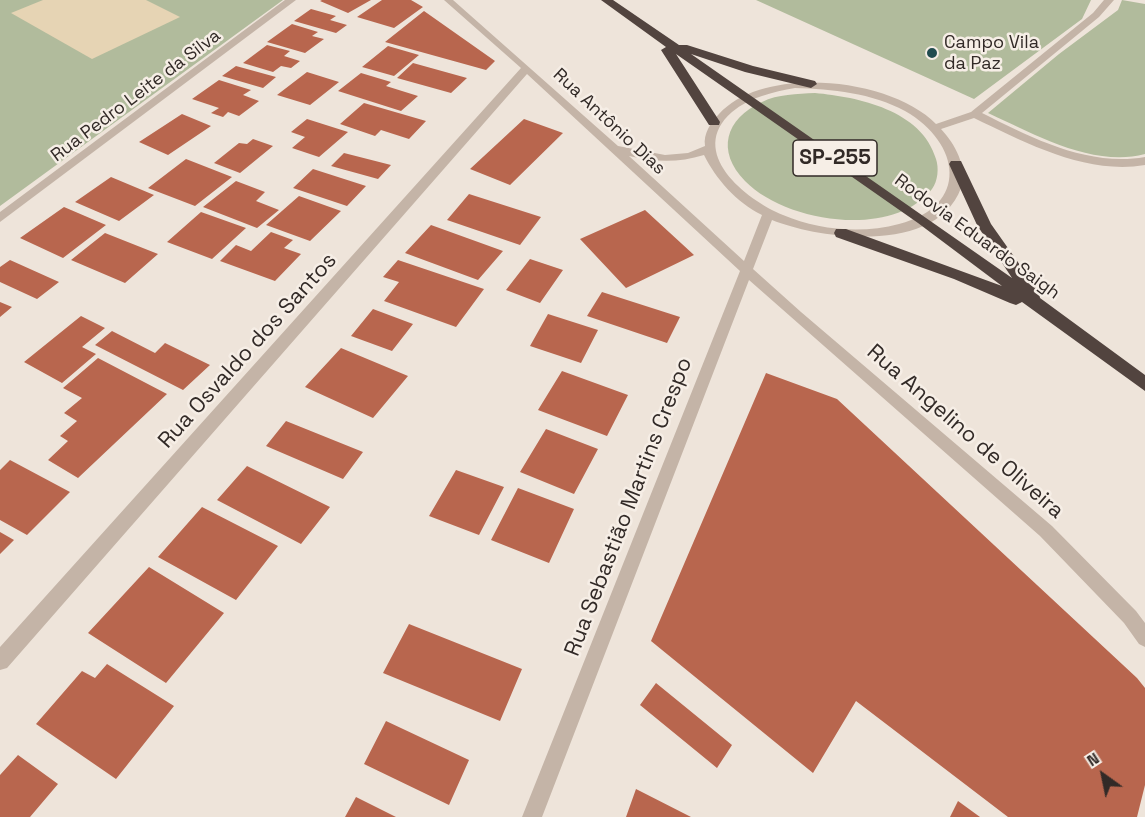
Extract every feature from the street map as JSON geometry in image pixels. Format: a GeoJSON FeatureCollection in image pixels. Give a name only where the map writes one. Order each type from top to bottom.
{"type":"FeatureCollection","features":[{"type":"Feature","properties":{"kind":"highway","name":"Rodovia Eduardo Saigh"},"geometry":{"type":"LineString","coordinates":[[606,0],[656,37],[923,220],[1145,384]]}},
{"type":"Feature","properties":{"kind":"highway"},"geometry":{"type":"LineString","coordinates":[[656,37],[749,69],[811,84]]}},
{"type":"Feature","properties":{"kind":"highway"},"geometry":{"type":"LineString","coordinates":[[656,37],[682,70],[714,122]]}},
{"type":"Feature","properties":{"kind":"highway"},"geometry":{"type":"LineString","coordinates":[[956,164],[984,225],[1042,310]]}},
{"type":"Feature","properties":{"kind":"highway"},"geometry":{"type":"LineString","coordinates":[[841,232],[960,275],[1042,310]]}},
{"type":"Feature","properties":{"kind":"street","name":"Rua Pedro Leite da Silva"},"geometry":{"type":"LineString","coordinates":[[0,218],[291,0]]}},
{"type":"Feature","properties":{"kind":"street","name":"Rua Antônio Dias"},"geometry":{"type":"LineString","coordinates":[[448,0],[527,68],[747,270]]}},
{"type":"Feature","properties":{"kind":"street"},"geometry":{"type":"LineString","coordinates":[[934,128],[975,114],[1096,15],[1108,0]]}},
{"type":"Feature","properties":{"kind":"street","name":"Rua Osvaldo dos Santos"},"geometry":{"type":"LineString","coordinates":[[0,661],[527,68]]}},
{"type":"Feature","properties":{"kind":"street"},"geometry":{"type":"LineString","coordinates":[[811,84],[845,88],[879,96],[909,110],[934,128],[945,139],[956,164],[956,187],[950,198],[923,220],[881,232],[841,232],[803,226],[769,213],[746,200],[728,184],[716,167],[711,147],[714,122],[726,110],[746,97],[780,87],[811,84]]}},
{"type":"Feature","properties":{"kind":"street"},"geometry":{"type":"LineString","coordinates":[[975,114],[1043,145],[1076,156],[1109,163],[1138,164],[1145,161]]}},
{"type":"Feature","properties":{"kind":"street"},"geometry":{"type":"LineString","coordinates":[[613,148],[635,154],[672,158],[701,153],[711,147]]}},
{"type":"Feature","properties":{"kind":"street","name":"Rua Sebastião Martins Crespo"},"geometry":{"type":"LineString","coordinates":[[532,817],[769,213]]}},
{"type":"Feature","properties":{"kind":"street","name":"Rua Angelino de Oliveira"},"geometry":{"type":"LineString","coordinates":[[747,270],[854,367],[1046,531],[1130,617],[1145,638]]}},
{"type":"Feature","properties":{"kind":"green space"},"geometry":{"type":"Polygon","coordinates":[[[0,0],[283,0],[0,206],[0,0]]]}},
{"type":"Feature","properties":{"kind":"green space","name":"Campo Vila da Paz"},"geometry":{"type":"Polygon","coordinates":[[[756,0],[1091,0],[1082,19],[974,99],[756,0]]]}},
{"type":"Feature","properties":{"kind":"green space"},"geometry":{"type":"Polygon","coordinates":[[[1122,0],[1145,4],[1145,154],[1125,157],[1085,153],[1044,139],[988,113],[1059,54],[1118,10],[1122,0]]]}},
{"type":"Feature","properties":{"kind":"green space"},"geometry":{"type":"Polygon","coordinates":[[[815,93],[850,98],[886,109],[917,129],[929,142],[937,163],[937,178],[932,189],[914,205],[892,215],[867,220],[839,220],[786,207],[763,195],[745,181],[730,158],[728,147],[733,127],[740,117],[749,109],[774,97],[815,93]]]}},
{"type":"Feature","properties":{"kind":"sand"},"geometry":{"type":"Polygon","coordinates":[[[43,0],[146,0],[180,17],[92,59],[11,13],[43,0]]]}},
{"type":"Feature","properties":{"kind":"building"},"geometry":{"type":"Polygon","coordinates":[[[371,0],[348,13],[320,1],[371,0]]]}},
{"type":"Feature","properties":{"kind":"building"},"geometry":{"type":"Polygon","coordinates":[[[382,0],[411,0],[423,7],[394,28],[357,17],[382,0]]]}},
{"type":"Feature","properties":{"kind":"building"},"geometry":{"type":"Polygon","coordinates":[[[311,9],[336,16],[330,20],[347,25],[336,33],[294,21],[311,9]]]}},
{"type":"Feature","properties":{"kind":"building"},"geometry":{"type":"Polygon","coordinates":[[[424,11],[495,61],[486,70],[385,42],[424,11]]]}},
{"type":"Feature","properties":{"kind":"building"},"geometry":{"type":"Polygon","coordinates":[[[292,24],[318,32],[312,36],[324,39],[305,53],[267,42],[292,24]]]}},
{"type":"Feature","properties":{"kind":"building"},"geometry":{"type":"Polygon","coordinates":[[[267,45],[290,51],[284,56],[300,61],[291,68],[281,66],[273,72],[243,63],[267,45]]]}},
{"type":"Feature","properties":{"kind":"building"},"geometry":{"type":"Polygon","coordinates":[[[388,46],[419,55],[394,76],[362,67],[388,46]]]}},
{"type":"Feature","properties":{"kind":"building"},"geometry":{"type":"Polygon","coordinates":[[[413,63],[467,78],[451,93],[397,78],[413,63]]]}},
{"type":"Feature","properties":{"kind":"building"},"geometry":{"type":"Polygon","coordinates":[[[236,66],[276,77],[263,88],[222,76],[236,66]]]}},
{"type":"Feature","properties":{"kind":"building"},"geometry":{"type":"Polygon","coordinates":[[[307,72],[339,82],[310,105],[277,95],[307,72]]]}},
{"type":"Feature","properties":{"kind":"building"},"geometry":{"type":"Polygon","coordinates":[[[361,73],[391,82],[386,86],[418,96],[401,111],[338,91],[361,73]]]}},
{"type":"Feature","properties":{"kind":"building"},"geometry":{"type":"Polygon","coordinates":[[[219,80],[251,90],[243,95],[259,101],[239,116],[228,112],[223,117],[211,113],[219,108],[192,99],[219,80]]]}},
{"type":"Feature","properties":{"kind":"building"},"geometry":{"type":"Polygon","coordinates":[[[364,103],[426,121],[409,139],[381,130],[375,136],[340,124],[364,103]]]}},
{"type":"Feature","properties":{"kind":"building"},"geometry":{"type":"Polygon","coordinates":[[[182,114],[211,126],[168,155],[139,142],[182,114]]]}},
{"type":"Feature","properties":{"kind":"building"},"geometry":{"type":"Polygon","coordinates":[[[307,119],[348,132],[319,157],[292,148],[305,137],[291,132],[307,119]]]}},
{"type":"Feature","properties":{"kind":"building"},"geometry":{"type":"Polygon","coordinates":[[[524,119],[563,133],[510,185],[470,169],[524,119]]]}},
{"type":"Feature","properties":{"kind":"building"},"geometry":{"type":"Polygon","coordinates":[[[253,139],[273,146],[240,173],[214,163],[239,143],[247,144],[253,139]]]}},
{"type":"Feature","properties":{"kind":"building"},"geometry":{"type":"Polygon","coordinates":[[[344,153],[391,165],[378,179],[331,166],[344,153]]]}},
{"type":"Feature","properties":{"kind":"building"},"geometry":{"type":"Polygon","coordinates":[[[186,159],[232,177],[195,206],[148,188],[186,159]]]}},
{"type":"Feature","properties":{"kind":"building"},"geometry":{"type":"Polygon","coordinates":[[[313,169],[366,186],[347,206],[293,188],[313,169]]]}},
{"type":"Feature","properties":{"kind":"building"},"geometry":{"type":"Polygon","coordinates":[[[111,177],[154,195],[119,221],[75,202],[111,177]]]}},
{"type":"Feature","properties":{"kind":"building"},"geometry":{"type":"Polygon","coordinates":[[[236,181],[265,192],[256,201],[279,210],[257,228],[203,207],[236,181]]]}},
{"type":"Feature","properties":{"kind":"building"},"geometry":{"type":"Polygon","coordinates":[[[469,194],[541,217],[520,245],[447,220],[469,194]]]}},
{"type":"Feature","properties":{"kind":"building"},"geometry":{"type":"Polygon","coordinates":[[[299,196],[341,211],[310,241],[266,225],[299,196]]]}},
{"type":"Feature","properties":{"kind":"building"},"geometry":{"type":"Polygon","coordinates":[[[64,207],[106,225],[63,258],[20,238],[64,207]]]}},
{"type":"Feature","properties":{"kind":"building"},"geometry":{"type":"Polygon","coordinates":[[[645,210],[694,255],[626,288],[580,239],[645,210]]]}},
{"type":"Feature","properties":{"kind":"building"},"geometry":{"type":"Polygon","coordinates":[[[201,212],[246,228],[212,259],[167,242],[201,212]]]}},
{"type":"Feature","properties":{"kind":"building"},"geometry":{"type":"Polygon","coordinates":[[[431,225],[503,251],[478,280],[405,253],[431,225]]]}},
{"type":"Feature","properties":{"kind":"building"},"geometry":{"type":"Polygon","coordinates":[[[271,232],[293,240],[284,248],[301,254],[275,281],[220,261],[236,245],[251,251],[271,232]]]}},
{"type":"Feature","properties":{"kind":"building"},"geometry":{"type":"Polygon","coordinates":[[[105,233],[158,254],[125,283],[71,260],[105,233]]]}},
{"type":"Feature","properties":{"kind":"building"},"geometry":{"type":"Polygon","coordinates":[[[530,259],[563,270],[540,303],[506,290],[530,259]]]}},
{"type":"Feature","properties":{"kind":"building"},"geometry":{"type":"Polygon","coordinates":[[[10,260],[59,282],[37,299],[0,282],[0,267],[10,260]]]}},
{"type":"Feature","properties":{"kind":"building"},"geometry":{"type":"Polygon","coordinates":[[[398,260],[484,289],[456,327],[384,301],[399,282],[383,277],[398,260]]]}},
{"type":"Feature","properties":{"kind":"building"},"geometry":{"type":"Polygon","coordinates":[[[602,292],[680,317],[667,343],[587,316],[602,292]]]}},
{"type":"Feature","properties":{"kind":"building"},"geometry":{"type":"Polygon","coordinates":[[[0,302],[12,307],[0,317],[0,302]]]}},
{"type":"Feature","properties":{"kind":"building"},"geometry":{"type":"Polygon","coordinates":[[[373,309],[413,324],[392,351],[351,336],[373,309]]]}},
{"type":"Feature","properties":{"kind":"building"},"geometry":{"type":"Polygon","coordinates":[[[548,314],[598,330],[581,363],[530,346],[548,314]]]}},
{"type":"Feature","properties":{"kind":"building"},"geometry":{"type":"Polygon","coordinates":[[[81,316],[105,328],[82,347],[96,354],[62,383],[24,362],[81,316]]]}},
{"type":"Feature","properties":{"kind":"building"},"geometry":{"type":"Polygon","coordinates":[[[112,331],[155,353],[165,343],[210,365],[183,390],[95,345],[112,331]]]}},
{"type":"Feature","properties":{"kind":"building"},"geometry":{"type":"Polygon","coordinates":[[[341,348],[408,376],[373,418],[305,387],[341,348]]]}},
{"type":"Feature","properties":{"kind":"building"},"geometry":{"type":"Polygon","coordinates":[[[98,358],[167,394],[78,478],[48,460],[68,441],[60,436],[77,421],[64,413],[82,398],[63,388],[98,358]]]}},
{"type":"Feature","properties":{"kind":"building"},"geometry":{"type":"Polygon","coordinates":[[[562,371],[628,395],[607,436],[538,410],[562,371]]]}},
{"type":"Feature","properties":{"kind":"building"},"geometry":{"type":"Polygon","coordinates":[[[766,373],[837,399],[1137,678],[1145,688],[1145,785],[1137,817],[1008,817],[856,701],[813,773],[651,641],[766,373]]]}},
{"type":"Feature","properties":{"kind":"building"},"geometry":{"type":"Polygon","coordinates":[[[286,421],[363,452],[343,479],[266,446],[286,421]]]}},
{"type":"Feature","properties":{"kind":"building"},"geometry":{"type":"Polygon","coordinates":[[[546,429],[598,449],[574,494],[520,472],[546,429]]]}},
{"type":"Feature","properties":{"kind":"building"},"geometry":{"type":"Polygon","coordinates":[[[10,460],[70,492],[27,535],[0,520],[0,470],[10,460]]]}},
{"type":"Feature","properties":{"kind":"building"},"geometry":{"type":"Polygon","coordinates":[[[247,466],[330,507],[301,544],[217,500],[247,466]]]}},
{"type":"Feature","properties":{"kind":"building"},"geometry":{"type":"Polygon","coordinates":[[[456,470],[504,487],[479,535],[429,516],[456,470]]]}},
{"type":"Feature","properties":{"kind":"building"},"geometry":{"type":"Polygon","coordinates":[[[518,488],[574,509],[549,563],[491,540],[518,488]]]}},
{"type":"Feature","properties":{"kind":"building"},"geometry":{"type":"Polygon","coordinates":[[[202,507],[278,546],[236,600],[158,557],[202,507]]]}},
{"type":"Feature","properties":{"kind":"building"},"geometry":{"type":"Polygon","coordinates":[[[0,532],[14,540],[0,554],[0,532]]]}},
{"type":"Feature","properties":{"kind":"building"},"geometry":{"type":"Polygon","coordinates":[[[149,567],[224,613],[166,683],[88,633],[149,567]]]}},
{"type":"Feature","properties":{"kind":"building"},"geometry":{"type":"Polygon","coordinates":[[[409,624],[522,669],[500,721],[383,673],[409,624]]]}},
{"type":"Feature","properties":{"kind":"building"},"geometry":{"type":"Polygon","coordinates":[[[107,664],[174,706],[116,779],[36,724],[82,671],[95,678],[107,664]]]}},
{"type":"Feature","properties":{"kind":"building"},"geometry":{"type":"Polygon","coordinates":[[[656,683],[732,745],[717,768],[640,705],[656,683]]]}},
{"type":"Feature","properties":{"kind":"building"},"geometry":{"type":"Polygon","coordinates":[[[386,721],[469,760],[449,805],[364,764],[386,721]]]}},
{"type":"Feature","properties":{"kind":"building"},"geometry":{"type":"Polygon","coordinates":[[[18,755],[58,784],[30,817],[0,817],[0,775],[18,755]]]}},
{"type":"Feature","properties":{"kind":"building"},"geometry":{"type":"Polygon","coordinates":[[[636,789],[691,817],[626,817],[636,789]]]}},
{"type":"Feature","properties":{"kind":"building"},"geometry":{"type":"Polygon","coordinates":[[[356,797],[396,817],[345,817],[356,797]]]}},
{"type":"Feature","properties":{"kind":"building"},"geometry":{"type":"Polygon","coordinates":[[[958,801],[980,817],[950,817],[958,801]]]}},
{"type":"Feature","properties":{"kind":"place","name":"Campo Vila da Paz"},"geometry":{"type":"Point","coordinates":[932,53]}}]}
